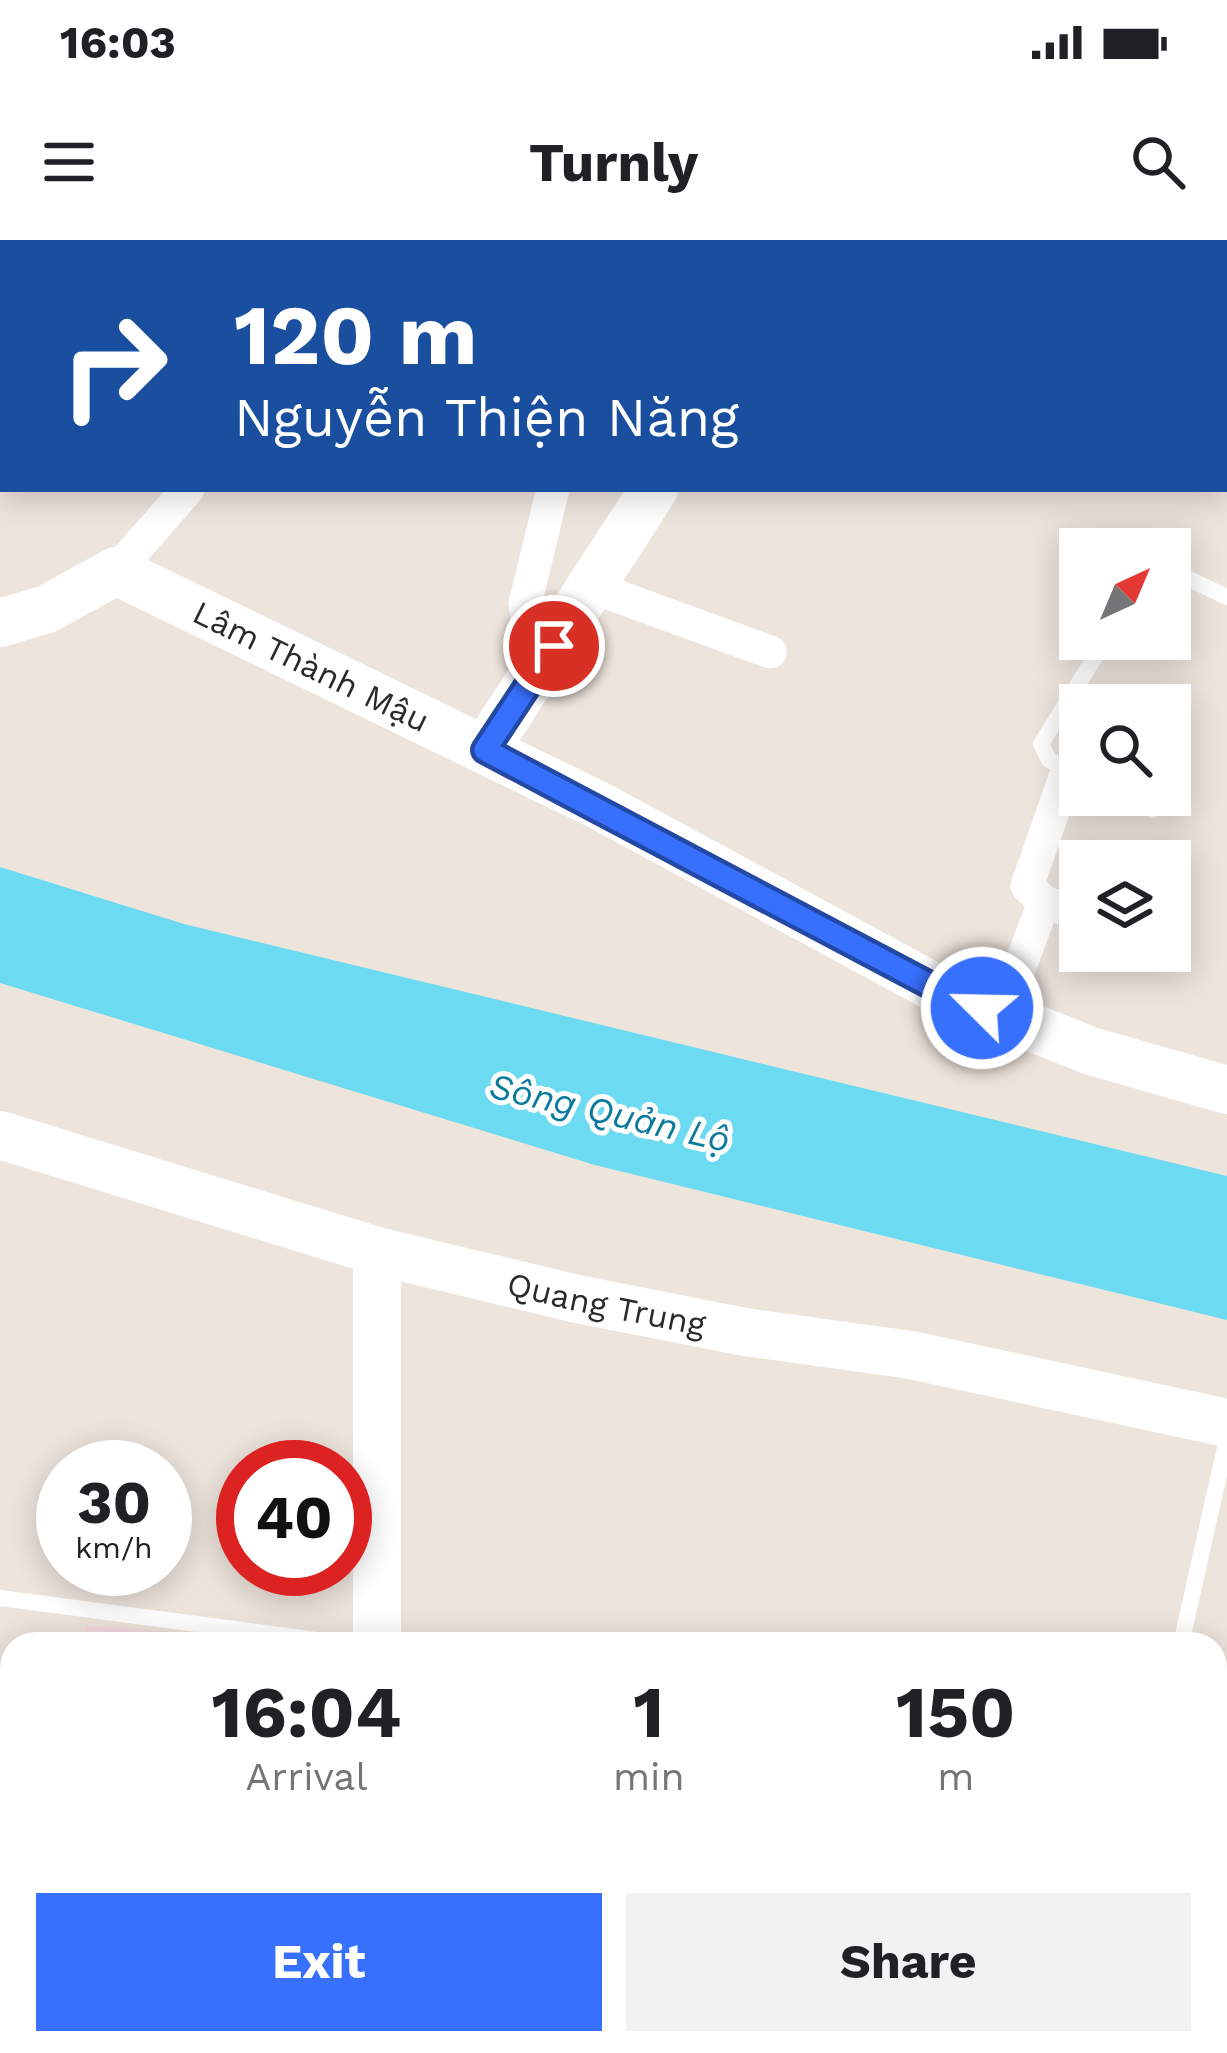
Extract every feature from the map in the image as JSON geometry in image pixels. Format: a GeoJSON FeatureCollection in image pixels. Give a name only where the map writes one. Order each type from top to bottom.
{"type":"FeatureCollection","features":[{"type":"Feature","properties":{"kind":"street"},"geometry":{"type":"LineString","coordinates":[[0,623],[47,608],[116,571],[185,492]]}},
{"type":"Feature","properties":{"kind":"street"},"geometry":{"type":"LineString","coordinates":[[535,676],[525,604],[552,492]]}},
{"type":"Feature","properties":{"kind":"street"},"geometry":{"type":"LineString","coordinates":[[485,750],[652,492]]}},
{"type":"Feature","properties":{"kind":"street","name":"Lâm Thành Mậu"},"geometry":{"type":"LineString","coordinates":[[116,571],[485,750],[943,992],[1091,1051],[1227,1090]]}},
{"type":"Feature","properties":{"kind":"street"},"geometry":{"type":"LineString","coordinates":[[592,586],[770,652]]}},
{"type":"Feature","properties":{"kind":"street"},"geometry":{"type":"LineString","coordinates":[[1059,808],[1027,886],[1044,902],[1059,907]]}},
{"type":"Feature","properties":{"kind":"street"},"geometry":{"type":"LineString","coordinates":[[1002,1016],[1044,902]]}},
{"type":"Feature","properties":{"kind":"street","name":"Quang Trung"},"geometry":{"type":"LineString","coordinates":[[0,1135],[377,1251],[659,1316],[911,1355],[1227,1423]]}},
{"type":"Feature","properties":{"kind":"street"},"geometry":{"type":"LineString","coordinates":[[377,1251],[377,1632]]}},
{"type":"Feature","properties":{"kind":"lane"},"geometry":{"type":"LineString","coordinates":[[1191,581],[1227,597]]}},
{"type":"Feature","properties":{"kind":"lane"},"geometry":{"type":"LineString","coordinates":[[1059,715],[1040,752],[1059,763]]}},
{"type":"Feature","properties":{"kind":"lane"},"geometry":{"type":"LineString","coordinates":[[1184,1632],[1227,1439]]}},
{"type":"Feature","properties":{"kind":"lane"},"geometry":{"type":"LineString","coordinates":[[0,1598],[256,1632]]}},
{"type":"Feature","properties":{"kind":"shaded area"},"geometry":{"type":"Polygon","coordinates":[[[85,1625],[177,1632],[85,1632],[85,1625]]]}},
{"type":"Feature","properties":{"kind":"water","name":"Sông Quản Lộ"},"geometry":{"type":"Polygon","coordinates":[[[0,867],[184,924],[1227,1176],[1227,1320],[595,1165],[0,983],[0,867]]]}},
{"type":"Feature","properties":{"kind":"route"},"geometry":{"type":"LineString","coordinates":[[554,646],[485,750],[600,806],[943,992],[982,1008]]}}]}
